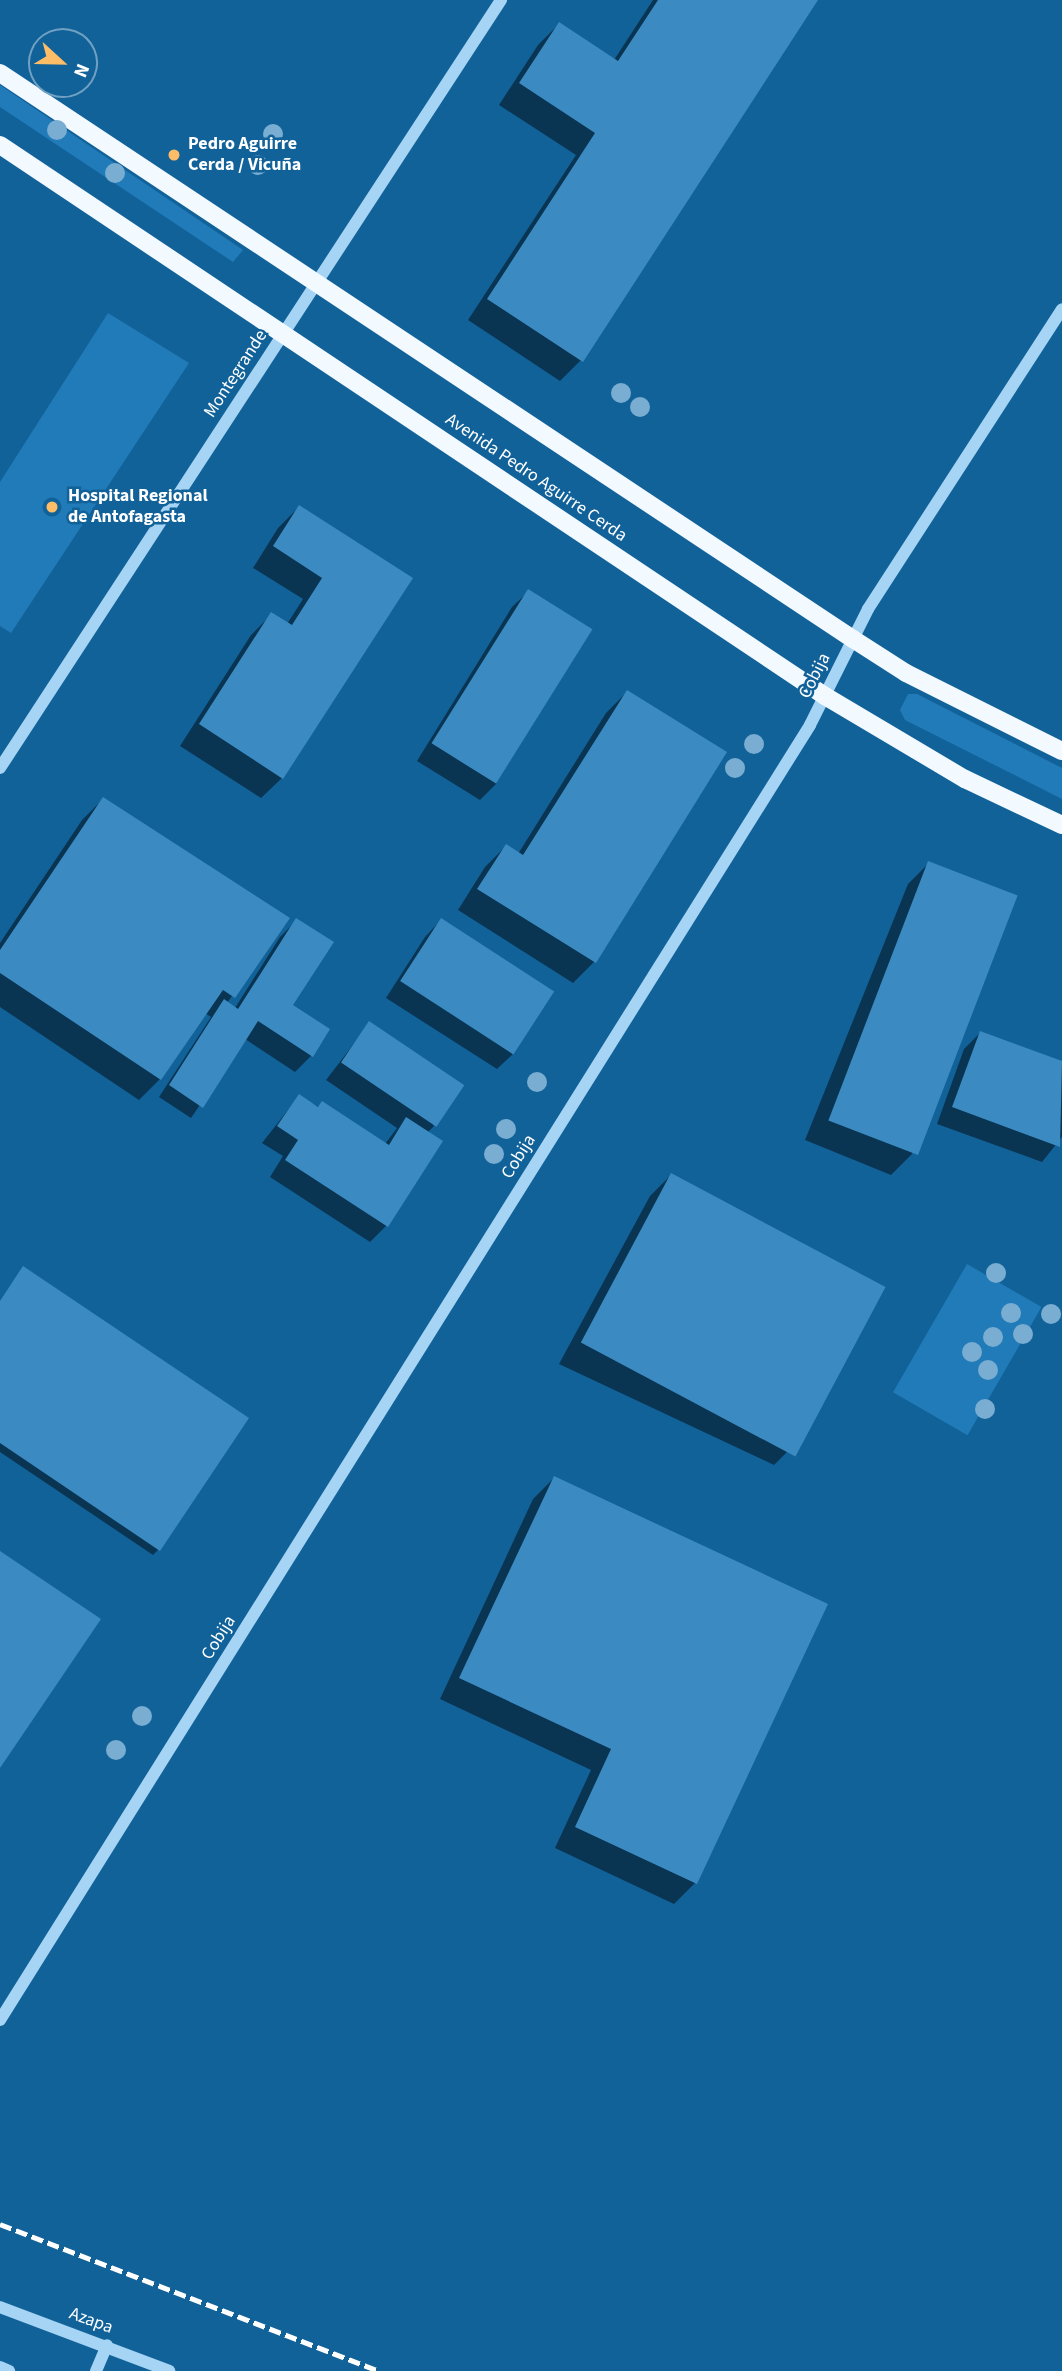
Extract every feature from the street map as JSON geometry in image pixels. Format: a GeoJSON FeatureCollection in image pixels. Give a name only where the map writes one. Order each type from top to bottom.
{"type":"FeatureCollection","features":[{"type":"Feature","properties":{"kind":"main road"},"geometry":{"type":"LineString","coordinates":[[0,73],[906,673],[1062,751]]}},
{"type":"Feature","properties":{"kind":"main road","name":"Avenida Pedro Aguirre Cerda"},"geometry":{"type":"LineString","coordinates":[[0,145],[825,696],[965,779],[1062,825]]}},
{"type":"Feature","properties":{"kind":"street","name":"Montegrande"},"geometry":{"type":"LineString","coordinates":[[0,768],[501,0]]}},
{"type":"Feature","properties":{"kind":"street","name":"Cobija"},"geometry":{"type":"LineString","coordinates":[[0,2020],[825,696],[853,639],[1062,309]]}},
{"type":"Feature","properties":{"kind":"street","name":"Azapa"},"geometry":{"type":"LineString","coordinates":[[0,2307],[107,2345],[169,2371]]}},
{"type":"Feature","properties":{"kind":"street"},"geometry":{"type":"LineString","coordinates":[[96,2371],[107,2345]]}},
{"type":"Feature","properties":{"kind":"street"},"geometry":{"type":"LineString","coordinates":[[0,2367],[9,2371]]}},
{"type":"Feature","properties":{"kind":"shaded area"},"geometry":{"type":"Polygon","coordinates":[[[0,85],[243,250],[233,262],[0,107],[0,85]]]}},
{"type":"Feature","properties":{"kind":"shaded area"},"geometry":{"type":"Polygon","coordinates":[[[108,313],[189,363],[11,633],[0,626],[0,482],[108,313]]]}},
{"type":"Feature","properties":{"kind":"shaded area"},"geometry":{"type":"Polygon","coordinates":[[[908,694],[917,694],[1062,768],[1062,799],[905,720],[900,710],[908,694]]]}},
{"type":"Feature","properties":{"kind":"shaded area"},"geometry":{"type":"Polygon","coordinates":[[[967,1264],[1041,1307],[967,1435],[893,1392],[967,1264]]]}},
{"type":"Feature","properties":{"kind":"building"},"geometry":{"type":"Polygon","coordinates":[[[658,0],[818,0],[583,362],[487,299],[595,133],[519,83],[559,22],[618,61],[658,0]]]}},
{"type":"Feature","properties":{"kind":"building"},"geometry":{"type":"Polygon","coordinates":[[[299,505],[413,578],[283,779],[199,724],[271,612],[292,625],[322,578],[273,546],[299,505]]]}},
{"type":"Feature","properties":{"kind":"building"},"geometry":{"type":"Polygon","coordinates":[[[528,589],[592,629],[496,784],[432,743],[528,589]]]}},
{"type":"Feature","properties":{"kind":"building"},"geometry":{"type":"Polygon","coordinates":[[[627,690],[727,752],[596,963],[477,889],[506,844],[523,855],[627,690]]]}},
{"type":"Feature","properties":{"kind":"building"},"geometry":{"type":"Polygon","coordinates":[[[103,797],[290,918],[235,998],[223,990],[161,1080],[0,973],[0,950],[103,797]]]}},
{"type":"Feature","properties":{"kind":"building"},"geometry":{"type":"Polygon","coordinates":[[[928,861],[1018,895],[918,1155],[828,1121],[928,861]]]}},
{"type":"Feature","properties":{"kind":"building"},"geometry":{"type":"Polygon","coordinates":[[[296,918],[334,942],[293,1005],[330,1029],[313,1057],[258,1021],[203,1108],[169,1085],[224,999],[238,1009],[296,918]]]}},
{"type":"Feature","properties":{"kind":"building"},"geometry":{"type":"Polygon","coordinates":[[[441,918],[554,992],[513,1054],[400,981],[441,918]]]}},
{"type":"Feature","properties":{"kind":"building"},"geometry":{"type":"Polygon","coordinates":[[[369,1021],[464,1085],[436,1127],[341,1062],[369,1021]]]}},
{"type":"Feature","properties":{"kind":"building"},"geometry":{"type":"Polygon","coordinates":[[[980,1031],[1062,1061],[1060,1147],[952,1107],[980,1031]]]}},
{"type":"Feature","properties":{"kind":"building"},"geometry":{"type":"Polygon","coordinates":[[[299,1094],[318,1107],[322,1101],[389,1145],[406,1117],[443,1141],[388,1227],[285,1160],[298,1140],[277,1126],[299,1094]]]}},
{"type":"Feature","properties":{"kind":"building"},"geometry":{"type":"Polygon","coordinates":[[[671,1173],[886,1287],[795,1457],[581,1343],[671,1173]]]}},
{"type":"Feature","properties":{"kind":"building"},"geometry":{"type":"Polygon","coordinates":[[[23,1266],[249,1418],[160,1551],[0,1443],[0,1301],[23,1266]]]}},
{"type":"Feature","properties":{"kind":"building"},"geometry":{"type":"Polygon","coordinates":[[[554,1476],[828,1604],[697,1884],[575,1827],[611,1749],[459,1678],[554,1476]]]}},
{"type":"Feature","properties":{"kind":"building"},"geometry":{"type":"Polygon","coordinates":[[[0,1551],[101,1619],[0,1768],[0,1551]]]}},
{"type":"Feature","properties":{"kind":"railway"},"geometry":{"type":"LineString","coordinates":[[0,2224],[379,2371]]}},
{"type":"Feature","properties":{"kind":"place","name":"Pedro Aguirre Cerda / Vicuña"},"geometry":{"type":"Point","coordinates":[174,155]}},
{"type":"Feature","properties":{"kind":"place","name":"Hospital Regional de Antofagasta"},"geometry":{"type":"Point","coordinates":[52,507]}}]}
